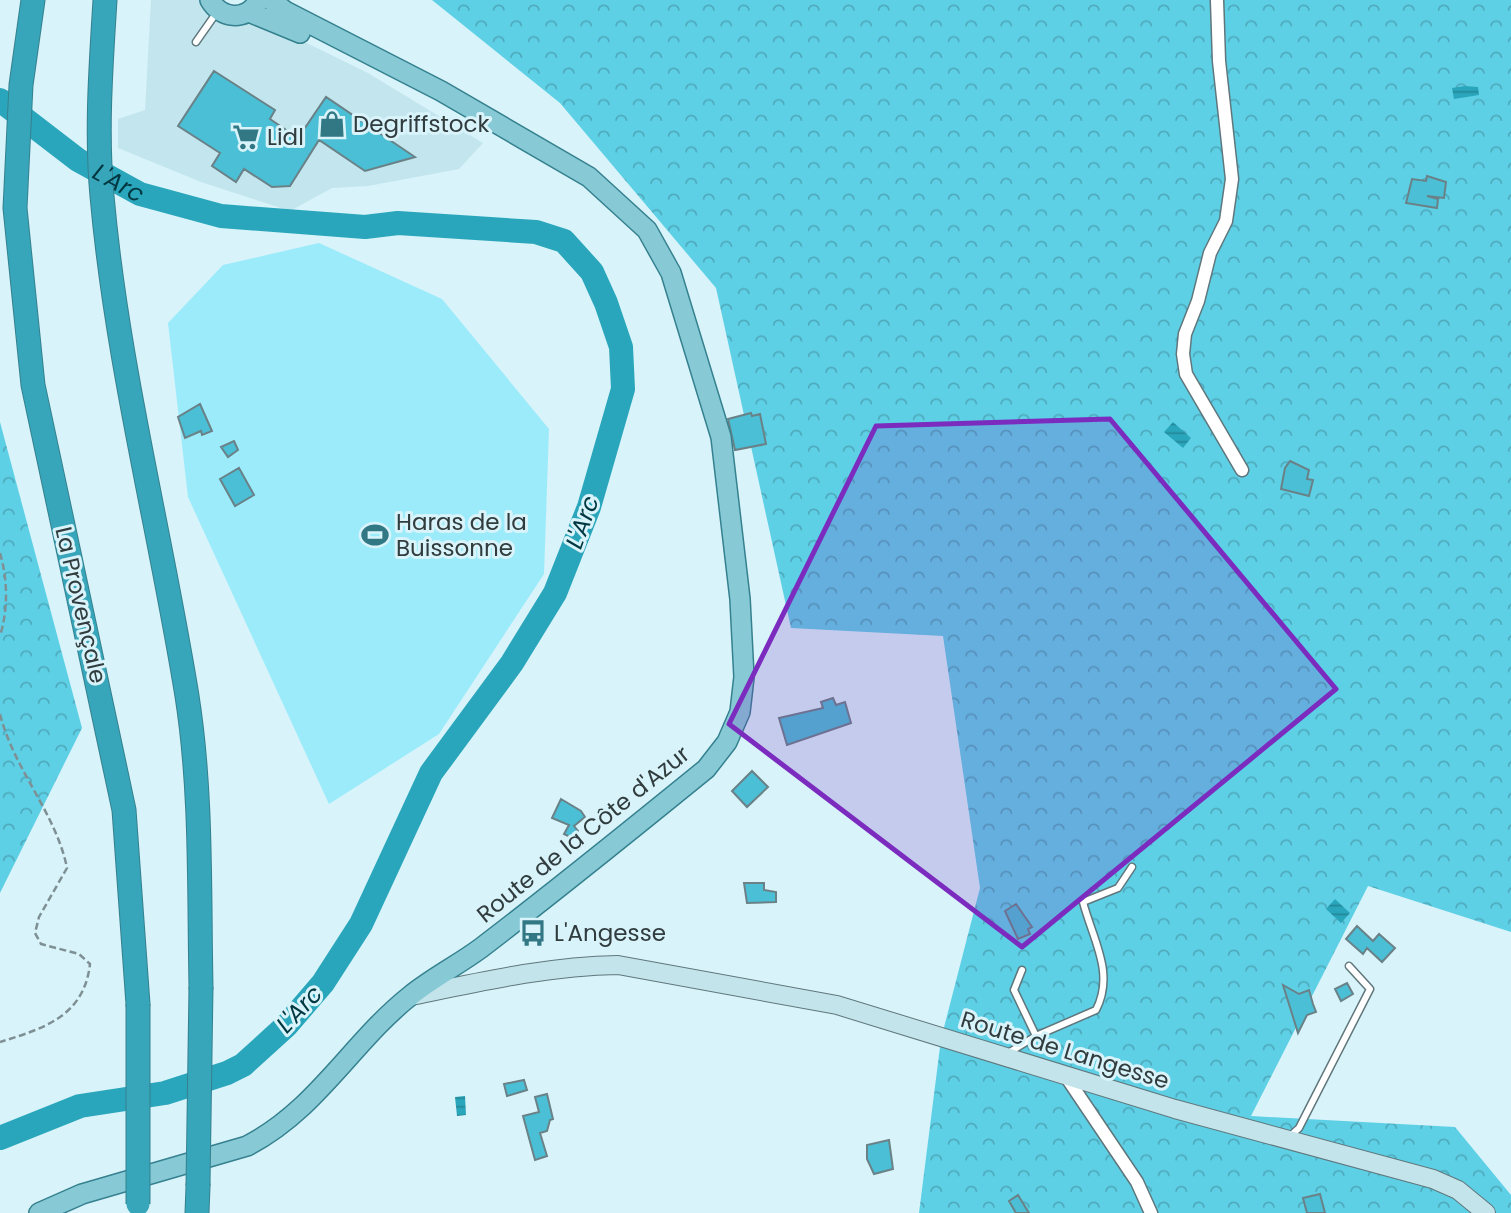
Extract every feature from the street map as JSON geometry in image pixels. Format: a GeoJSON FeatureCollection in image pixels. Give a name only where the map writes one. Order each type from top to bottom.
{"type":"FeatureCollection","features":[{"type":"Feature","properties":{"kind":"highway","name":"La Provençale"},"geometry":{"type":"LineString","coordinates":[[33,0],[17,133],[15,208],[33,385],[124,810],[138,1004],[138,1208]]}},
{"type":"Feature","properties":{"kind":"highway"},"geometry":{"type":"LineString","coordinates":[[105,0],[100,159],[109,266],[127,384],[187,699],[195,789],[201,987],[197,1213]]}},
{"type":"Feature","properties":{"kind":"main road"},"geometry":{"type":"LineString","coordinates":[[271,0],[285,11],[465,105],[589,177],[612,196]]}},
{"type":"Feature","properties":{"kind":"main road"},"geometry":{"type":"LineString","coordinates":[[214,5],[233,16],[254,6],[279,23],[490,129],[612,196]]}},
{"type":"Feature","properties":{"kind":"main road","name":"Route de la Côte d'Azur"},"geometry":{"type":"LineString","coordinates":[[39,1213],[82,1194],[247,1146],[271,1133],[306,1102],[410,996],[468,958],[539,904],[705,769],[727,742],[740,712],[744,677],[743,638],[721,437],[671,273],[647,230],[612,196]]}},
{"type":"Feature","properties":{"kind":"street"},"geometry":{"type":"LineString","coordinates":[[1217,0],[1219,61],[1232,179],[1231,197],[1226,220],[1210,253],[1198,301],[1185,334],[1183,354],[1186,374],[1242,470]]}},
{"type":"Feature","properties":{"kind":"street","name":"Route de Langesse"},"geometry":{"type":"LineString","coordinates":[[410,996],[495,979],[618,965],[837,1005],[1065,1075],[1433,1179],[1458,1190],[1486,1213]]}},
{"type":"Feature","properties":{"kind":"street"},"geometry":{"type":"LineString","coordinates":[[1065,1075],[1137,1182],[1152,1213]]}},
{"type":"Feature","properties":{"kind":"lane"},"geometry":{"type":"LineString","coordinates":[[196,43],[214,5]]}},
{"type":"Feature","properties":{"kind":"lane"},"geometry":{"type":"LineString","coordinates":[[1003,1056],[1036,1035],[1096,1010],[1106,992],[1103,960],[1083,902],[1118,888],[1132,867]]}},
{"type":"Feature","properties":{"kind":"lane"},"geometry":{"type":"LineString","coordinates":[[1287,1139],[1299,1128],[1370,989],[1349,966]]}},
{"type":"Feature","properties":{"kind":"lane"},"geometry":{"type":"LineString","coordinates":[[1022,970],[1014,990],[1036,1035]]}},
{"type":"Feature","properties":{"kind":"path"},"geometry":{"type":"LineString","coordinates":[[0,553],[6,587],[5,620],[0,636]]}},
{"type":"Feature","properties":{"kind":"path"},"geometry":{"type":"LineString","coordinates":[[0,714],[13,756],[62,841],[67,868],[39,917],[35,933],[41,944],[79,954],[90,964],[88,982],[76,1006],[34,1031],[0,1042]]}},
{"type":"Feature","properties":{"kind":"highlighted area"},"geometry":{"type":"Polygon","coordinates":[[[1110,419],[1336,689],[1022,947],[729,724],[876,426],[1110,419]]]}},
{"type":"Feature","properties":{"kind":"shaded area"},"geometry":{"type":"Polygon","coordinates":[[[151,0],[203,0],[235,25],[266,23],[368,73],[483,143],[459,169],[368,186],[332,188],[290,211],[201,182],[118,148],[118,119],[145,110],[151,0]]]}},
{"type":"Feature","properties":{"kind":"shaded area"},"geometry":{"type":"Polygon","coordinates":[[[1478,87],[1479,95],[1454,99],[1452,88],[1478,87]]]}},
{"type":"Feature","properties":{"kind":"shaded area","name":"Haras de la Buissonne"},"geometry":{"type":"Polygon","coordinates":[[[319,243],[442,299],[549,429],[544,574],[439,734],[329,804],[188,497],[168,323],[223,265],[319,243]]]}},
{"type":"Feature","properties":{"kind":"shaded area"},"geometry":{"type":"Polygon","coordinates":[[[1173,422],[1191,438],[1183,448],[1164,432],[1173,422]]]}},
{"type":"Feature","properties":{"kind":"shaded area"},"geometry":{"type":"Polygon","coordinates":[[[1335,899],[1350,913],[1341,923],[1326,909],[1335,899]]]}},
{"type":"Feature","properties":{"kind":"shaded area"},"geometry":{"type":"Polygon","coordinates":[[[465,1096],[466,1115],[457,1116],[455,1097],[465,1096]]]}},
{"type":"Feature","properties":{"kind":"green space"},"geometry":{"type":"Polygon","coordinates":[[[432,0],[1511,0],[1511,932],[1368,886],[1251,1116],[1455,1127],[1511,1195],[1511,1213],[919,1213],[941,1039],[980,888],[943,636],[791,628],[716,288],[560,103],[432,0]]]}},
{"type":"Feature","properties":{"kind":"green space"},"geometry":{"type":"Polygon","coordinates":[[[0,422],[82,728],[0,893],[0,422]]]}},
{"type":"Feature","properties":{"kind":"building","name":"Lidl"},"geometry":{"type":"Polygon","coordinates":[[[214,71],[275,110],[270,119],[298,138],[326,97],[415,157],[365,171],[319,140],[290,186],[272,187],[244,169],[236,182],[212,166],[220,153],[178,126],[214,71]]]}},
{"type":"Feature","properties":{"kind":"building"},"geometry":{"type":"Polygon","coordinates":[[[1427,176],[1446,182],[1444,198],[1427,196],[1438,199],[1437,208],[1406,203],[1412,179],[1426,181],[1427,176]]]}},
{"type":"Feature","properties":{"kind":"building"},"geometry":{"type":"Polygon","coordinates":[[[200,404],[212,431],[202,435],[201,431],[185,438],[178,417],[200,404]]]}},
{"type":"Feature","properties":{"kind":"building"},"geometry":{"type":"Polygon","coordinates":[[[751,413],[752,416],[760,414],[766,444],[735,450],[728,419],[751,413]]]}},
{"type":"Feature","properties":{"kind":"building"},"geometry":{"type":"Polygon","coordinates":[[[234,441],[238,450],[228,457],[221,447],[234,441]]]}},
{"type":"Feature","properties":{"kind":"building"},"geometry":{"type":"Polygon","coordinates":[[[1290,461],[1309,470],[1307,479],[1313,480],[1309,496],[1281,489],[1285,468],[1290,461]]]}},
{"type":"Feature","properties":{"kind":"building"},"geometry":{"type":"Polygon","coordinates":[[[239,468],[254,495],[235,506],[220,479],[239,468]]]}},
{"type":"Feature","properties":{"kind":"building"},"geometry":{"type":"Polygon","coordinates":[[[833,698],[836,705],[845,702],[851,723],[787,745],[779,718],[823,708],[821,702],[833,698]]]}},
{"type":"Feature","properties":{"kind":"building"},"geometry":{"type":"Polygon","coordinates":[[[752,771],[768,787],[747,807],[732,791],[752,771]]]}},
{"type":"Feature","properties":{"kind":"building"},"geometry":{"type":"Polygon","coordinates":[[[561,799],[581,811],[585,817],[574,826],[578,831],[574,839],[564,834],[569,825],[552,818],[561,799]]]}},
{"type":"Feature","properties":{"kind":"building"},"geometry":{"type":"Polygon","coordinates":[[[744,883],[764,883],[764,890],[776,892],[776,902],[747,903],[744,883]]]}},
{"type":"Feature","properties":{"kind":"building"},"geometry":{"type":"Polygon","coordinates":[[[1016,904],[1032,927],[1028,929],[1030,934],[1018,939],[1005,911],[1016,904]]]}},
{"type":"Feature","properties":{"kind":"building"},"geometry":{"type":"Polygon","coordinates":[[[1357,926],[1373,941],[1379,934],[1395,948],[1382,962],[1367,948],[1363,954],[1346,939],[1357,926]]]}},
{"type":"Feature","properties":{"kind":"building"},"geometry":{"type":"Polygon","coordinates":[[[1347,983],[1353,994],[1341,1001],[1335,989],[1347,983]]]}},
{"type":"Feature","properties":{"kind":"building"},"geometry":{"type":"Polygon","coordinates":[[[1283,985],[1299,994],[1309,990],[1316,1012],[1307,1015],[1298,1033],[1283,985]]]}},
{"type":"Feature","properties":{"kind":"building"},"geometry":{"type":"Polygon","coordinates":[[[524,1080],[527,1090],[507,1096],[504,1084],[524,1080]]]}},
{"type":"Feature","properties":{"kind":"building"},"geometry":{"type":"Polygon","coordinates":[[[547,1094],[553,1119],[550,1120],[547,1131],[540,1133],[547,1156],[535,1160],[523,1116],[539,1112],[535,1097],[547,1094]]]}},
{"type":"Feature","properties":{"kind":"building"},"geometry":{"type":"Polygon","coordinates":[[[889,1140],[893,1169],[874,1174],[867,1159],[867,1145],[889,1140]]]}},
{"type":"Feature","properties":{"kind":"building"},"geometry":{"type":"Polygon","coordinates":[[[1320,1194],[1325,1213],[1307,1213],[1303,1198],[1320,1194]]]}},
{"type":"Feature","properties":{"kind":"building"},"geometry":{"type":"Polygon","coordinates":[[[1018,1195],[1029,1213],[1016,1213],[1009,1201],[1018,1195]]]}},
{"type":"Feature","properties":{"kind":"waterway","name":"L'Arc"},"geometry":{"type":"LineString","coordinates":[[0,100],[78,160],[140,194],[221,216],[365,227],[398,223],[536,232],[564,241],[592,272],[606,303],[621,347],[623,389],[589,507],[555,593],[512,663],[431,773],[361,924],[323,983],[287,1025],[243,1065],[227,1073],[165,1093],[80,1106],[0,1138]]}},
{"type":"Feature","properties":{"kind":"place","name":"Degriffstock"},"geometry":{"type":"Point","coordinates":[332,124]}},
{"type":"Feature","properties":{"kind":"place","name":"Lidl"},"geometry":{"type":"Point","coordinates":[246,137]}},
{"type":"Feature","properties":{"kind":"place","name":"Haras de la Buissonne"},"geometry":{"type":"Point","coordinates":[375,535]}},
{"type":"Feature","properties":{"kind":"place","name":"L'Angesse"},"geometry":{"type":"Point","coordinates":[533,933]}}]}
